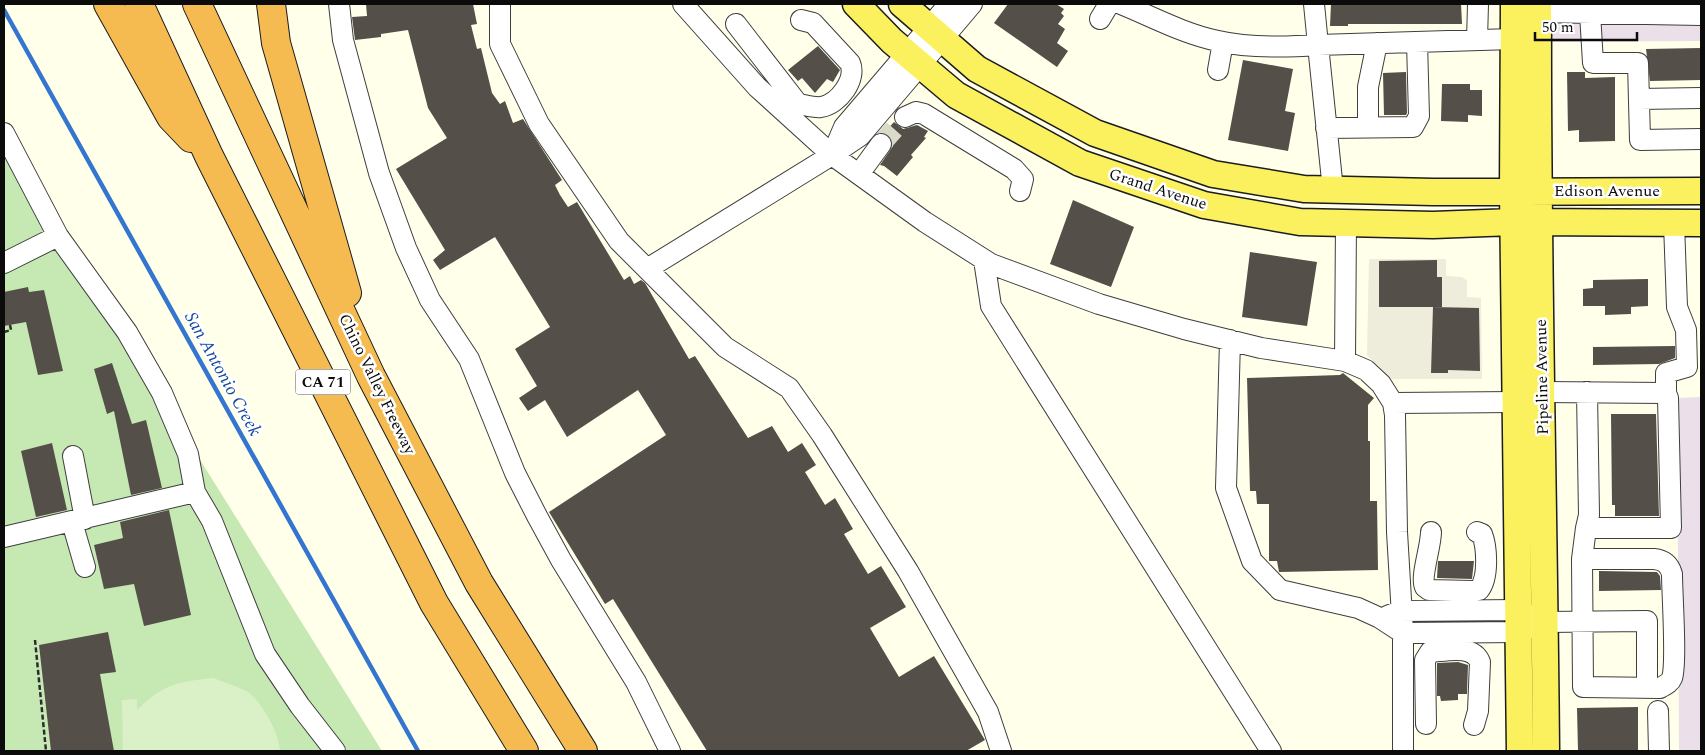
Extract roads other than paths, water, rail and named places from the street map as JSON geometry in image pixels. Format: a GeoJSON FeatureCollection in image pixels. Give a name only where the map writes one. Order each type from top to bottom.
{"type":"FeatureCollection","features":[{"type":"Feature","properties":{"kind":"highway"},"geometry":{"type":"LineString","coordinates":[[108,4],[171,117],[209,156]]}},
{"type":"Feature","properties":{"kind":"highway","name":"CA 71"},"geometry":{"type":"LineString","coordinates":[[139,4],[209,156],[434,603],[524,751]]}},
{"type":"Feature","properties":{"kind":"highway","name":"Chino Valley Freeway"},"geometry":{"type":"LineString","coordinates":[[198,4],[371,376],[479,583],[583,751]]}},
{"type":"Feature","properties":{"kind":"highway"},"geometry":{"type":"LineString","coordinates":[[271,4],[276,43],[371,376]]}},
{"type":"Feature","properties":{"kind":"main road","name":"Grand Avenue"},"geometry":{"type":"LineString","coordinates":[[856,4],[913,59],[956,94],[1080,163],[1204,205],[1300,222],[1434,225],[1526,223]]}},
{"type":"Feature","properties":{"kind":"main road","name":"Grand Avenue"},"geometry":{"type":"LineString","coordinates":[[902,4],[977,68],[1095,133],[1213,174],[1304,189],[1433,192],[1525,191]]}},
{"type":"Feature","properties":{"kind":"main road","name":"Pipeline Avenue"},"geometry":{"type":"LineString","coordinates":[[1514,4],[1513,39],[1526,223],[1542,392],[1546,751]]}},
{"type":"Feature","properties":{"kind":"main road","name":"Pipeline Avenue"},"geometry":{"type":"LineString","coordinates":[[1525,191],[1538,8]]}},
{"type":"Feature","properties":{"kind":"main road","name":"Edison Avenue"},"geometry":{"type":"LineString","coordinates":[[1525,191],[1701,191]]}},
{"type":"Feature","properties":{"kind":"main road","name":"Pipeline Avenue"},"geometry":{"type":"LineString","coordinates":[[1520,751],[1515,402],[1526,223]]}},
{"type":"Feature","properties":{"kind":"main road","name":"Edison Avenue"},"geometry":{"type":"LineString","coordinates":[[1526,223],[1701,223]]}},
{"type":"Feature","properties":{"kind":"street"},"geometry":{"type":"LineString","coordinates":[[339,4],[343,40],[379,173],[406,248],[430,300],[469,359],[515,473],[537,516],[561,560],[636,682],[670,751]]}},
{"type":"Feature","properties":{"kind":"street"},"geometry":{"type":"LineString","coordinates":[[500,4],[500,44],[539,124],[619,241],[725,347],[789,388],[822,435],[912,578],[988,712],[1001,751]]}},
{"type":"Feature","properties":{"kind":"street"},"geometry":{"type":"LineString","coordinates":[[683,4],[757,87],[832,155],[925,222],[984,260],[1103,305],[1261,348],[1345,361],[1357,365],[1374,376],[1388,393],[1393,403],[1400,611],[1403,633],[1403,751]]}},
{"type":"Feature","properties":{"kind":"street"},"geometry":{"type":"LineString","coordinates":[[936,33],[949,4]]}},
{"type":"Feature","properties":{"kind":"street"},"geometry":{"type":"LineString","coordinates":[[647,269],[860,136],[913,59],[936,33],[972,4]]}},
{"type":"Feature","properties":{"kind":"street"},"geometry":{"type":"LineString","coordinates":[[1121,4],[1197,35],[1223,42],[1318,45],[1513,39]]}},
{"type":"Feature","properties":{"kind":"street"},"geometry":{"type":"LineString","coordinates":[[1314,4],[1333,190]]}},
{"type":"Feature","properties":{"kind":"street"},"geometry":{"type":"LineString","coordinates":[[1477,40],[1478,4]]}},
{"type":"Feature","properties":{"kind":"street"},"geometry":{"type":"LineString","coordinates":[[1538,8],[1590,13],[1701,15]]}},
{"type":"Feature","properties":{"kind":"street"},"geometry":{"type":"LineString","coordinates":[[1590,13],[1593,63],[1638,63],[1640,140],[1701,139]]}},
{"type":"Feature","properties":{"kind":"street"},"geometry":{"type":"LineString","coordinates":[[736,24],[798,104],[820,107],[832,104],[852,77],[853,69],[850,63],[813,23],[801,20]]}},
{"type":"Feature","properties":{"kind":"street"},"geometry":{"type":"LineString","coordinates":[[1218,70],[1223,42]]}},
{"type":"Feature","properties":{"kind":"street"},"geometry":{"type":"LineString","coordinates":[[1326,128],[1368,127],[1405,129],[1413,127],[1419,116],[1417,42]]}},
{"type":"Feature","properties":{"kind":"street"},"geometry":{"type":"LineString","coordinates":[[1368,127],[1368,87],[1377,43]]}},
{"type":"Feature","properties":{"kind":"street"},"geometry":{"type":"LineString","coordinates":[[1639,99],[1701,98]]}},
{"type":"Feature","properties":{"kind":"street"},"geometry":{"type":"LineString","coordinates":[[905,117],[916,112],[924,114],[1014,168],[1023,179],[1020,191]]}},
{"type":"Feature","properties":{"kind":"street"},"geometry":{"type":"LineString","coordinates":[[4,133],[58,236],[127,332],[162,394],[188,454],[195,492],[212,521],[265,654],[300,706],[336,751]]}},
{"type":"Feature","properties":{"kind":"street"},"geometry":{"type":"LineString","coordinates":[[858,174],[881,144]]}},
{"type":"Feature","properties":{"kind":"street"},"geometry":{"type":"LineString","coordinates":[[1345,361],[1346,223]]}},
{"type":"Feature","properties":{"kind":"street"},"geometry":{"type":"LineString","coordinates":[[1586,528],[1671,528],[1666,373],[1687,366],[1686,330],[1677,307],[1674,223]]}},
{"type":"Feature","properties":{"kind":"street"},"geometry":{"type":"LineString","coordinates":[[4,263],[58,236]]}},
{"type":"Feature","properties":{"kind":"street"},"geometry":{"type":"LineString","coordinates":[[984,260],[991,306],[1272,751]]}},
{"type":"Feature","properties":{"kind":"street"},"geometry":{"type":"LineString","coordinates":[[1230,340],[1226,488],[1252,561],[1280,590],[1358,608],[1380,618],[1403,633],[1518,621]]}},
{"type":"Feature","properties":{"kind":"street"},"geometry":{"type":"LineString","coordinates":[[1542,392],[1666,393]]}},
{"type":"Feature","properties":{"kind":"street"},"geometry":{"type":"LineString","coordinates":[[1582,559],[1654,559],[1663,560],[1670,567],[1672,574],[1673,654],[1672,677],[1668,683],[1660,688],[1647,686],[1583,687],[1582,559],[1589,515],[1587,392]]}},
{"type":"Feature","properties":{"kind":"street"},"geometry":{"type":"LineString","coordinates":[[1393,403],[1515,402]]}},
{"type":"Feature","properties":{"kind":"street"},"geometry":{"type":"LineString","coordinates":[[73,456],[85,567]]}},
{"type":"Feature","properties":{"kind":"street"},"geometry":{"type":"LineString","coordinates":[[4,537],[195,492]]}},
{"type":"Feature","properties":{"kind":"street"},"geometry":{"type":"LineString","coordinates":[[1431,532],[1430,555],[1423,575],[1424,587],[1429,590],[1473,591],[1479,590],[1485,578],[1484,540],[1482,534],[1477,532]]}},
{"type":"Feature","properties":{"kind":"street"},"geometry":{"type":"LineString","coordinates":[[1380,618],[1400,611],[1518,621],[1647,621],[1647,686]]}},
{"type":"Feature","properties":{"kind":"street"},"geometry":{"type":"LineString","coordinates":[[1426,724],[1425,660],[1430,652],[1471,651],[1477,655],[1480,662],[1478,711],[1474,724]]}},
{"type":"Feature","properties":{"kind":"street"},"geometry":{"type":"LineString","coordinates":[[1658,711],[1658,751]]}},
{"type":"Feature","properties":{"kind":"waterway","name":"San Antonio Creek"},"geometry":{"type":"LineString","coordinates":[[4,10],[418,751]]}},
{"type":"Feature","properties":{"kind":"tunnel"},"geometry":{"type":"LineString","coordinates":[[881,144],[905,117]]}}]}
